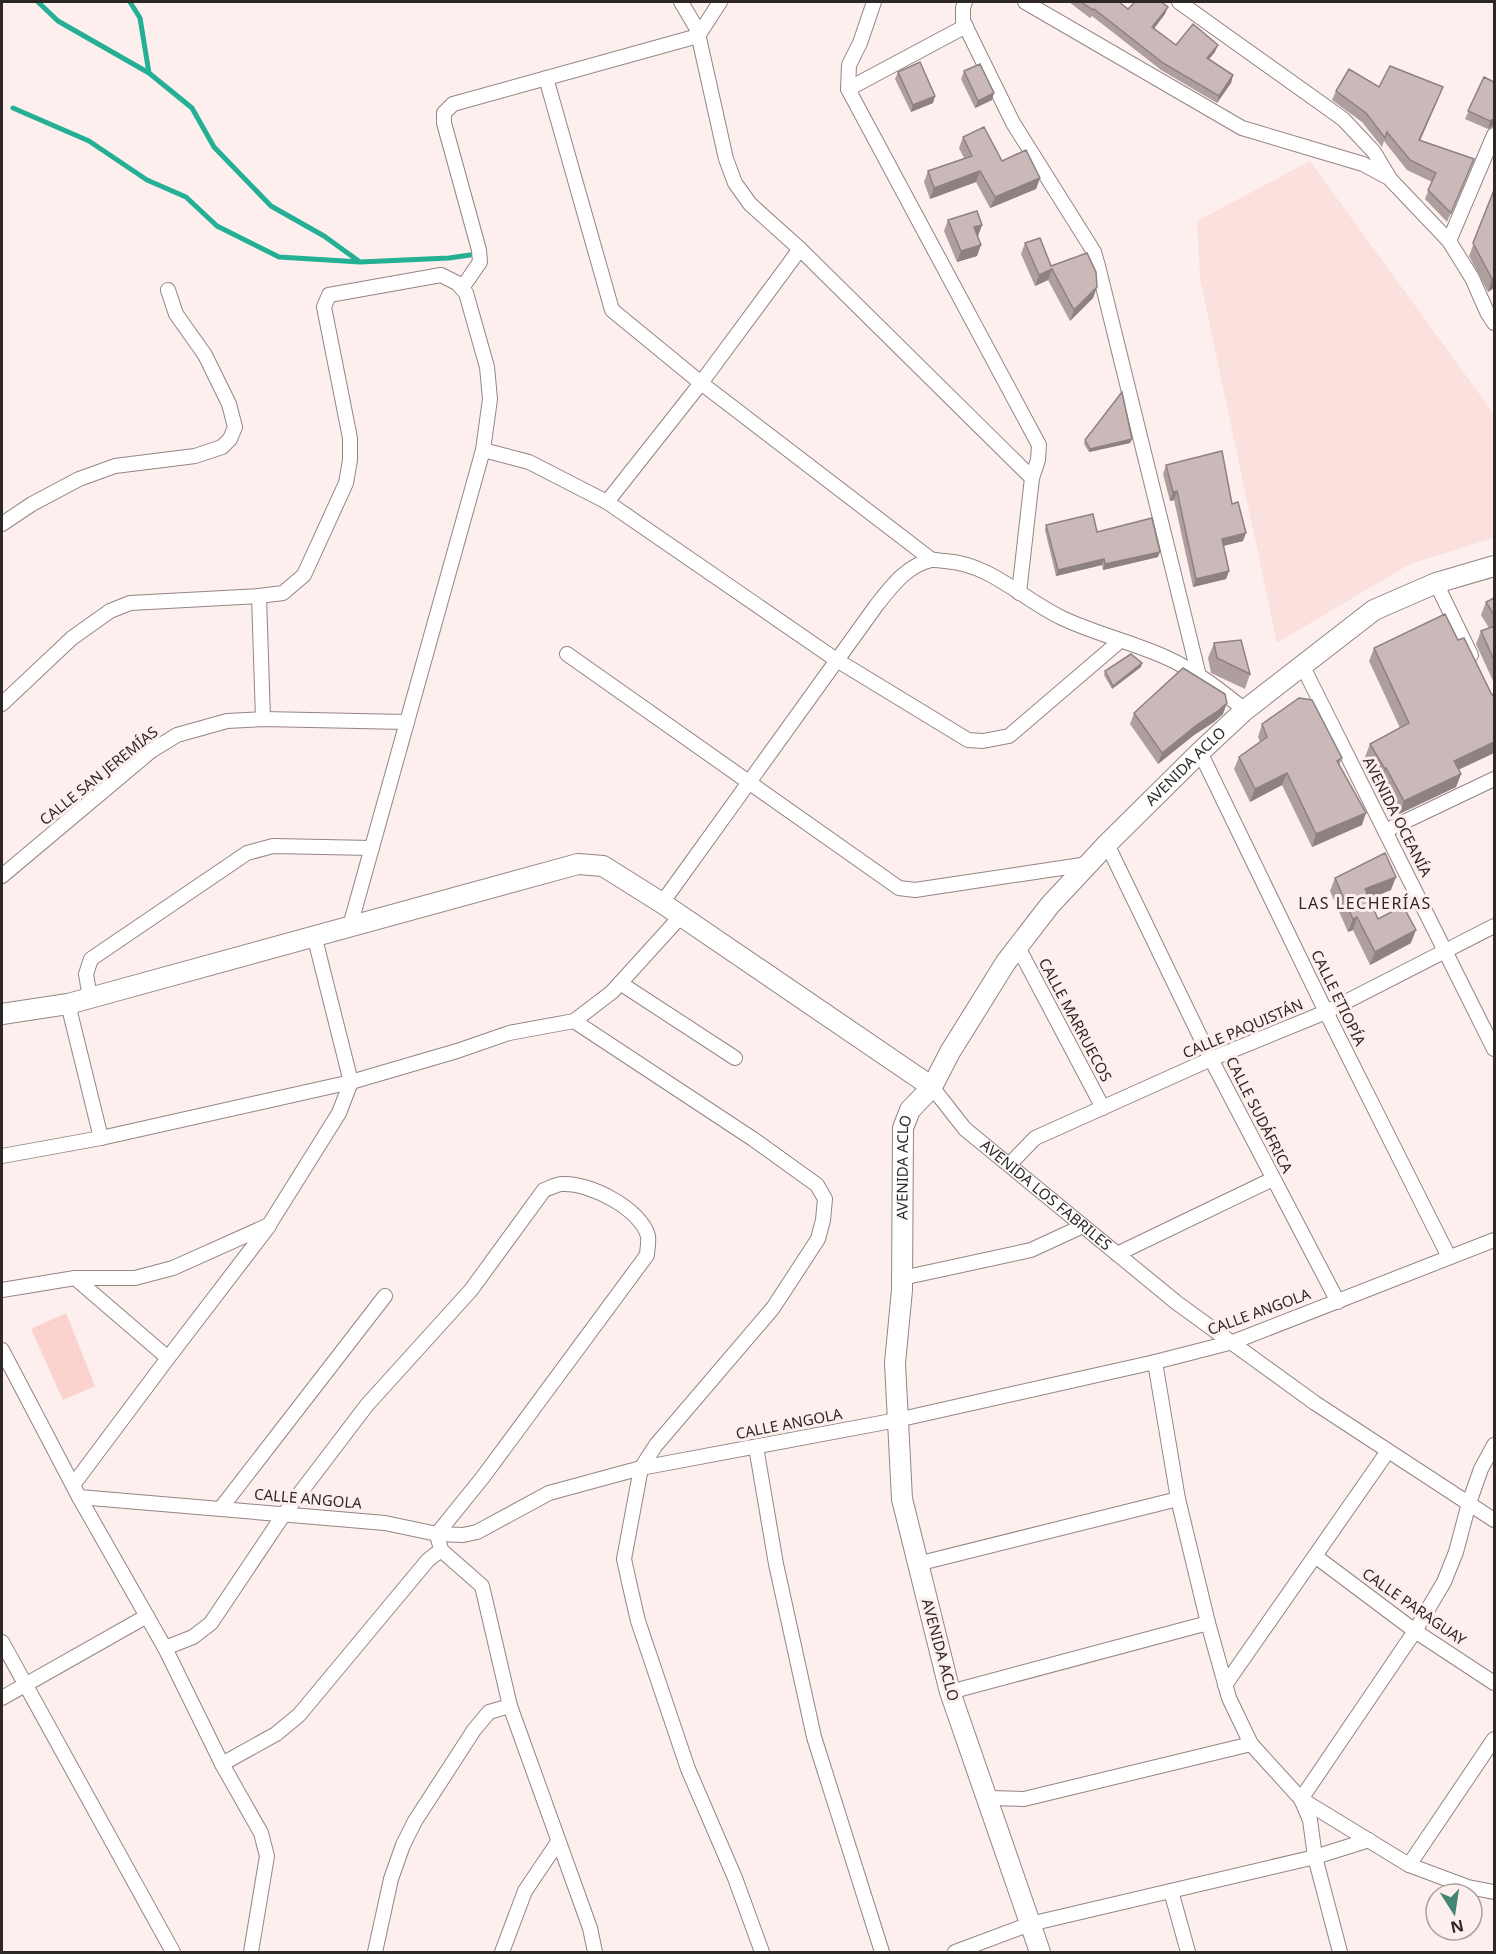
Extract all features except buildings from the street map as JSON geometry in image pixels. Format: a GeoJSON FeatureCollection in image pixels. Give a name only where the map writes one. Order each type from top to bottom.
{"type":"FeatureCollection","features":[{"type":"Feature","properties":{"kind":"street"},"geometry":{"type":"LineString","coordinates":[[681,2],[698,36],[726,159],[735,183],[750,204],[800,249],[1032,478]]}},
{"type":"Feature","properties":{"kind":"street"},"geometry":{"type":"LineString","coordinates":[[462,288],[480,262],[479,250],[444,123],[444,113],[453,104],[698,36],[720,2]]}},
{"type":"Feature","properties":{"kind":"street"},"geometry":{"type":"LineString","coordinates":[[874,2],[860,43],[849,65],[848,89],[1039,445],[1038,460],[1032,478],[1018,593]]}},
{"type":"Feature","properties":{"kind":"street"},"geometry":{"type":"LineString","coordinates":[[965,2],[963,21],[1013,123],[1096,259],[1199,676]]}},
{"type":"Feature","properties":{"kind":"street"},"geometry":{"type":"LineString","coordinates":[[1025,2],[1242,128],[1363,164],[1389,178]]}},
{"type":"Feature","properties":{"kind":"street"},"geometry":{"type":"LineString","coordinates":[[1179,2],[1343,119],[1374,152],[1389,178],[1449,242],[1472,278],[1494,329]]}},
{"type":"Feature","properties":{"kind":"street"},"geometry":{"type":"LineString","coordinates":[[848,89],[966,26]]}},
{"type":"Feature","properties":{"kind":"street"},"geometry":{"type":"LineString","coordinates":[[546,78],[612,310],[701,383],[932,560]]}},
{"type":"Feature","properties":{"kind":"street"},"geometry":{"type":"LineString","coordinates":[[1449,242],[1494,135]]}},
{"type":"Feature","properties":{"kind":"street"},"geometry":{"type":"LineString","coordinates":[[607,502],[701,383],[800,249]]}},
{"type":"Feature","properties":{"kind":"street"},"geometry":{"type":"LineString","coordinates":[[2,704],[72,638],[110,612],[130,603],[282,593],[304,575],[346,483],[350,459],[350,438],[324,307],[329,295],[441,275],[462,288],[466,293],[487,367],[490,399],[483,450],[350,926],[68,1004],[2,1014]]}},
{"type":"Feature","properties":{"kind":"street"},"geometry":{"type":"LineString","coordinates":[[2,524],[32,504],[79,479],[124,464],[195,456],[222,447],[230,439],[235,427],[229,404],[206,355],[176,314],[168,290]]}},
{"type":"Feature","properties":{"kind":"street"},"geometry":{"type":"LineString","coordinates":[[483,450],[529,462],[607,502],[835,659],[968,740],[983,741],[1009,736],[1120,641]]}},
{"type":"Feature","properties":{"kind":"street"},"geometry":{"type":"LineString","coordinates":[[662,903],[835,659],[904,573],[910,564],[907,541]]}},
{"type":"Feature","properties":{"kind":"street"},"geometry":{"type":"LineString","coordinates":[[904,573],[932,560],[957,562],[991,573],[1018,593],[1061,618],[1165,657],[1199,676],[1245,710]]}},
{"type":"Feature","properties":{"kind":"street","name":"AVENIDA ACLO"},"geometry":{"type":"LineString","coordinates":[[1040,1953],[950,1692],[902,1499],[895,1363],[902,1278],[903,1128],[910,1110],[932,1088],[950,1052],[1006,962],[1050,905],[1107,844],[1200,752],[1245,710],[1374,610],[1436,583],[1494,566]]}},
{"type":"Feature","properties":{"kind":"street"},"geometry":{"type":"LineString","coordinates":[[1436,583],[1475,663]]}},
{"type":"Feature","properties":{"kind":"street"},"geometry":{"type":"LineString","coordinates":[[259,596],[263,719]]}},
{"type":"Feature","properties":{"kind":"street"},"geometry":{"type":"LineString","coordinates":[[567,654],[899,888],[915,890],[1088,864]]}},
{"type":"Feature","properties":{"kind":"street","name":"AVENIDA OCEANÍA"},"geometry":{"type":"LineString","coordinates":[[1302,665],[1494,1049]]}},
{"type":"Feature","properties":{"kind":"street","name":"CALLE SAN JEREMÍAS"},"geometry":{"type":"LineString","coordinates":[[2,876],[151,751],[177,735],[227,721],[263,719],[407,722]]}},
{"type":"Feature","properties":{"kind":"street","name":"CALLE ETIOPÍA"},"geometry":{"type":"LineString","coordinates":[[1200,752],[1326,1012],[1449,1257]]}},
{"type":"Feature","properties":{"kind":"street"},"geometry":{"type":"LineString","coordinates":[[1386,831],[1494,779]]}},
{"type":"Feature","properties":{"kind":"street","name":"CALLE SUDÁFRICA"},"geometry":{"type":"LineString","coordinates":[[1107,844],[1211,1059],[1338,1302]]}},
{"type":"Feature","properties":{"kind":"street"},"geometry":{"type":"LineString","coordinates":[[90,998],[86,974],[91,959],[247,853],[273,846],[372,848]]}},
{"type":"Feature","properties":{"kind":"street","name":"AVENIDA LOS FABRILES"},"geometry":{"type":"LineString","coordinates":[[350,926],[578,864],[603,866],[662,903],[932,1088],[965,1129],[1176,1303],[1315,1403],[1494,1520]]}},
{"type":"Feature","properties":{"kind":"street"},"geometry":{"type":"LineString","coordinates":[[2,1156],[101,1138],[351,1082],[510,1033],[574,1021],[612,992],[681,916]]}},
{"type":"Feature","properties":{"kind":"street","name":"CALLE PAQUISTÁN"},"geometry":{"type":"LineString","coordinates":[[1009,1166],[1035,1138],[1211,1059],[1326,1012],[1494,927]]}},
{"type":"Feature","properties":{"kind":"street"},"geometry":{"type":"LineString","coordinates":[[76,1491],[168,1358],[269,1225],[339,1113],[351,1082],[314,936]]}},
{"type":"Feature","properties":{"kind":"street","name":"CALLE MARRUECOS"},"geometry":{"type":"LineString","coordinates":[[1018,947],[1103,1108]]}},
{"type":"Feature","properties":{"kind":"street"},"geometry":{"type":"LineString","coordinates":[[620,983],[735,1058]]}},
{"type":"Feature","properties":{"kind":"street"},"geometry":{"type":"LineString","coordinates":[[68,1004],[101,1138]]}},
{"type":"Feature","properties":{"kind":"street"},"geometry":{"type":"LineString","coordinates":[[574,1021],[818,1185],[825,1199],[818,1239],[773,1308],[656,1445],[641,1468],[624,1559],[638,1621],[688,1768],[735,1878],[762,1953]]}},
{"type":"Feature","properties":{"kind":"street"},"geometry":{"type":"LineString","coordinates":[[1118,1254],[1273,1179]]}},
{"type":"Feature","properties":{"kind":"street"},"geometry":{"type":"LineString","coordinates":[[165,1648],[193,1637],[211,1623],[284,1514],[367,1405],[471,1290],[544,1190],[561,1184],[588,1187],[615,1201],[640,1221],[648,1237],[647,1255],[483,1477],[437,1534],[441,1550],[482,1586],[510,1706],[590,1928],[595,1953]]}},
{"type":"Feature","properties":{"kind":"street"},"geometry":{"type":"LineString","coordinates":[[2,1290],[75,1278],[135,1278],[172,1268],[269,1225]]}},
{"type":"Feature","properties":{"kind":"street"},"geometry":{"type":"LineString","coordinates":[[902,1278],[1031,1250],[1083,1227]]}},
{"type":"Feature","properties":{"kind":"street","name":"CALLE ANGOLA"},"geometry":{"type":"LineString","coordinates":[[76,1491],[221,1508],[385,1523],[437,1534],[463,1535],[477,1532],[549,1493],[641,1468],[897,1420],[1155,1362],[1233,1342],[1494,1240]]}},
{"type":"Feature","properties":{"kind":"street"},"geometry":{"type":"LineString","coordinates":[[75,1278],[168,1358]]}},
{"type":"Feature","properties":{"kind":"street"},"geometry":{"type":"LineString","coordinates":[[221,1508],[385,1296]]}},
{"type":"Feature","properties":{"kind":"street"},"geometry":{"type":"LineString","coordinates":[[2,1350],[76,1491],[165,1648],[222,1764],[261,1833],[267,1856],[251,1953]]}},
{"type":"Feature","properties":{"kind":"street"},"geometry":{"type":"LineString","coordinates":[[1155,1362],[1178,1499],[1208,1623],[1229,1698],[1251,1744],[1301,1799],[1409,1865],[1468,1887],[1494,1892]]}},
{"type":"Feature","properties":{"kind":"street"},"geometry":{"type":"LineString","coordinates":[[1301,1799],[1415,1631],[1444,1582],[1456,1552],[1481,1469],[1494,1444]]}},
{"type":"Feature","properties":{"kind":"street"},"geometry":{"type":"LineString","coordinates":[[756,1448],[776,1564],[814,1737],[882,1953]]}},
{"type":"Feature","properties":{"kind":"street"},"geometry":{"type":"LineString","coordinates":[[1225,1685],[1388,1451]]}},
{"type":"Feature","properties":{"kind":"street"},"geometry":{"type":"LineString","coordinates":[[917,1564],[1178,1499]]}},
{"type":"Feature","properties":{"kind":"street"},"geometry":{"type":"LineString","coordinates":[[222,1764],[276,1734],[300,1715],[428,1560],[441,1550]]}},
{"type":"Feature","properties":{"kind":"street","name":"CALLE PARAGUAY"},"geometry":{"type":"LineString","coordinates":[[1315,1556],[1415,1631],[1494,1683]]}},
{"type":"Feature","properties":{"kind":"street"},"geometry":{"type":"LineString","coordinates":[[2,1698],[147,1616]]}},
{"type":"Feature","properties":{"kind":"street"},"geometry":{"type":"LineString","coordinates":[[950,1692],[1208,1623]]}},
{"type":"Feature","properties":{"kind":"street"},"geometry":{"type":"LineString","coordinates":[[2,1642],[173,1953]]}},
{"type":"Feature","properties":{"kind":"street"},"geometry":{"type":"LineString","coordinates":[[375,1953],[391,1879],[403,1845],[415,1821],[474,1730],[489,1713],[510,1706]]}},
{"type":"Feature","properties":{"kind":"street"},"geometry":{"type":"LineString","coordinates":[[1409,1865],[1494,1739]]}},
{"type":"Feature","properties":{"kind":"street"},"geometry":{"type":"LineString","coordinates":[[988,1798],[1024,1799],[1251,1744]]}},
{"type":"Feature","properties":{"kind":"street"},"geometry":{"type":"LineString","coordinates":[[1301,1799],[1310,1820],[1315,1857],[1340,1953]]}},
{"type":"Feature","properties":{"kind":"street"},"geometry":{"type":"LineString","coordinates":[[955,1953],[1030,1924],[1315,1857],[1369,1840]]}},
{"type":"Feature","properties":{"kind":"street"},"geometry":{"type":"LineString","coordinates":[[502,1953],[525,1891],[558,1842]]}},
{"type":"Feature","properties":{"kind":"street"},"geometry":{"type":"LineString","coordinates":[[1171,1891],[1188,1953]]}},
{"type":"Feature","properties":{"kind":"shaded area"},"geometry":{"type":"Polygon","coordinates":[[[1310,161],[1494,414],[1494,538],[1410,564],[1277,643],[1200,279],[1197,221],[1310,161]]]}},
{"type":"Feature","properties":{"kind":"shaded area"},"geometry":{"type":"Polygon","coordinates":[[[66,1313],[95,1386],[63,1400],[31,1329],[66,1313]]]}},
{"type":"Feature","properties":{"kind":"waterway"},"geometry":{"type":"LineString","coordinates":[[38,2],[58,21],[149,73],[192,108],[214,147],[271,206],[324,236],[360,262],[470,255]]}},
{"type":"Feature","properties":{"kind":"waterway"},"geometry":{"type":"LineString","coordinates":[[130,2],[140,18],[149,73]]}},
{"type":"Feature","properties":{"kind":"waterway"},"geometry":{"type":"LineString","coordinates":[[13,108],[89,141],[147,180],[186,197],[217,226],[279,257],[360,262]]}},
{"type":"Feature","properties":{"kind":"district","name":"LAS LECHERÍAS"},"geometry":{"type":"Point","coordinates":[1365,903]}}]}
